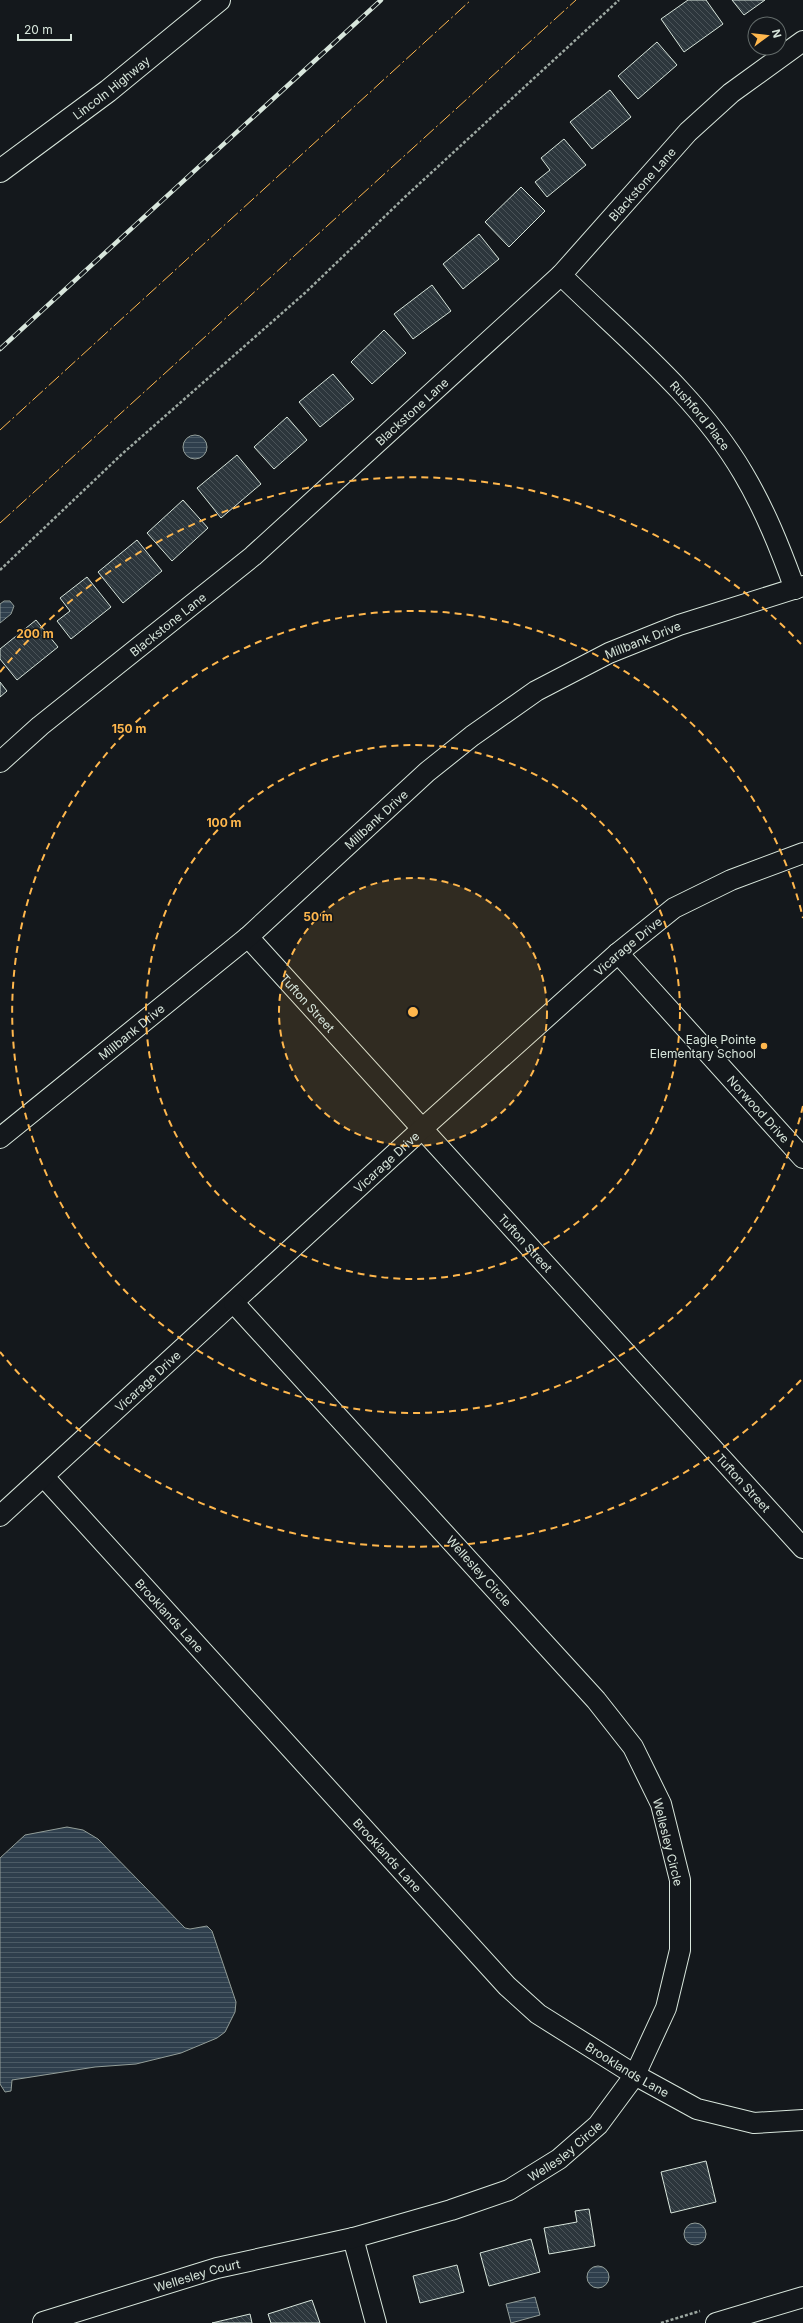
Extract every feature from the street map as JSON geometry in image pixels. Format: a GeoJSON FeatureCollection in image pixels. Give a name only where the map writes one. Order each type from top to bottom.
{"type":"FeatureCollection","features":[{"type":"Feature","properties":{"kind":"main road","name":"Lincoln Highway"},"geometry":{"type":"LineString","coordinates":[[0,171],[108,91],[219,0]]}},
{"type":"Feature","properties":{"kind":"street","name":"Blackstone Lane"},"geometry":{"type":"LineString","coordinates":[[0,762],[40,726],[253,556],[561,275],[688,132],[731,93],[803,41]]}},
{"type":"Feature","properties":{"kind":"street","name":"Rushford Place"},"geometry":{"type":"LineString","coordinates":[[561,275],[669,380],[711,426],[743,472],[769,520],[799,587]]}},
{"type":"Feature","properties":{"kind":"street","name":"Millbank Drive"},"geometry":{"type":"LineString","coordinates":[[0,1138],[248,937],[427,772],[472,736],[536,691],[609,653],[679,625],[799,587]]}},
{"type":"Feature","properties":{"kind":"street","name":"Vicarage Drive"},"geometry":{"type":"LineString","coordinates":[[0,1516],[234,1303],[423,1128],[618,953],[674,908],[731,880],[803,853]]}},
{"type":"Feature","properties":{"kind":"street","name":"Tufton Street"},"geometry":{"type":"LineString","coordinates":[[248,937],[803,1548]]}},
{"type":"Feature","properties":{"kind":"street","name":"Norwood Drive"},"geometry":{"type":"LineString","coordinates":[[618,953],[803,1158]]}},
{"type":"Feature","properties":{"kind":"street","name":"Wellesley Circle"},"geometry":{"type":"LineString","coordinates":[[234,1303],[596,1700],[633,1747],[661,1804],[680,1880],[678,1957],[666,2008],[635,2075],[598,2125],[558,2159],[509,2190],[451,2210],[353,2238]]}},
{"type":"Feature","properties":{"kind":"street","name":"Brooklands Lane"},"geometry":{"type":"LineString","coordinates":[[44,1477],[507,1986],[538,2014],[635,2075],[697,2110],[754,2123],[803,2120]]}},
{"type":"Feature","properties":{"kind":"street","name":"Wellesley Court"},"geometry":{"type":"LineString","coordinates":[[42,2322],[217,2268],[353,2238]]}},
{"type":"Feature","properties":{"kind":"street"},"geometry":{"type":"LineString","coordinates":[[353,2238],[376,2323]]}},
{"type":"Feature","properties":{"kind":"street"},"geometry":{"type":"LineString","coordinates":[[716,2323],[803,2297]]}},
{"type":"Feature","properties":{"kind":"path"},"geometry":{"type":"LineString","coordinates":[[0,570],[122,454],[306,292],[395,207],[619,0]]}},
{"type":"Feature","properties":{"kind":"water"},"geometry":{"type":"Polygon","coordinates":[[[195,435],[204,438],[207,447],[204,456],[195,459],[186,456],[183,447],[186,438],[195,435]]]}},
{"type":"Feature","properties":{"kind":"water"},"geometry":{"type":"Polygon","coordinates":[[[4,601],[10,601],[14,606],[11,614],[0,623],[0,604],[4,601]]]}},
{"type":"Feature","properties":{"kind":"water"},"geometry":{"type":"Polygon","coordinates":[[[67,1827],[83,1830],[98,1839],[185,1928],[190,1929],[207,1926],[212,1931],[236,2002],[235,2012],[225,2032],[217,2038],[181,2053],[136,2064],[95,2067],[12,2080],[11,2091],[5,2092],[0,2084],[0,1858],[25,1835],[67,1827]]]}},
{"type":"Feature","properties":{"kind":"water"},"geometry":{"type":"Polygon","coordinates":[[[695,2223],[703,2226],[706,2234],[703,2242],[695,2245],[687,2242],[684,2234],[687,2226],[695,2223]]]}},
{"type":"Feature","properties":{"kind":"water"},"geometry":{"type":"Polygon","coordinates":[[[598,2266],[602,2267],[608,2273],[608,2281],[602,2287],[598,2288],[594,2287],[588,2281],[587,2277],[588,2273],[594,2267],[598,2266]]]}},
{"type":"Feature","properties":{"kind":"water"},"geometry":{"type":"Polygon","coordinates":[[[535,2297],[540,2315],[511,2323],[506,2304],[535,2297]]]}},
{"type":"Feature","properties":{"kind":"building"},"geometry":{"type":"Polygon","coordinates":[[[688,0],[706,0],[723,24],[684,52],[661,19],[688,0]]]}},
{"type":"Feature","properties":{"kind":"building"},"geometry":{"type":"Polygon","coordinates":[[[732,0],[765,0],[744,15],[732,0]]]}},
{"type":"Feature","properties":{"kind":"building"},"geometry":{"type":"Polygon","coordinates":[[[657,42],[677,65],[638,99],[618,76],[657,42]]]}},
{"type":"Feature","properties":{"kind":"building"},"geometry":{"type":"Polygon","coordinates":[[[610,90],[631,117],[592,149],[570,122],[610,90]]]}},
{"type":"Feature","properties":{"kind":"building"},"geometry":{"type":"Polygon","coordinates":[[[564,139],[586,165],[547,197],[535,182],[550,170],[541,158],[564,139]]]}},
{"type":"Feature","properties":{"kind":"building"},"geometry":{"type":"Polygon","coordinates":[[[521,187],[545,211],[509,247],[485,222],[521,187]]]}},
{"type":"Feature","properties":{"kind":"building"},"geometry":{"type":"Polygon","coordinates":[[[479,234],[499,259],[463,289],[443,264],[479,234]]]}},
{"type":"Feature","properties":{"kind":"building"},"geometry":{"type":"Polygon","coordinates":[[[432,285],[451,311],[413,339],[394,314],[432,285]]]}},
{"type":"Feature","properties":{"kind":"building"},"geometry":{"type":"Polygon","coordinates":[[[384,330],[406,353],[372,384],[351,362],[384,330]]]}},
{"type":"Feature","properties":{"kind":"building"},"geometry":{"type":"Polygon","coordinates":[[[333,374],[354,399],[320,427],[299,402],[333,374]]]}},
{"type":"Feature","properties":{"kind":"building"},"geometry":{"type":"Polygon","coordinates":[[[287,417],[307,440],[274,469],[254,447],[287,417]]]}},
{"type":"Feature","properties":{"kind":"building"},"geometry":{"type":"Polygon","coordinates":[[[237,455],[261,484],[221,518],[197,488],[237,455]]]}},
{"type":"Feature","properties":{"kind":"building"},"geometry":{"type":"Polygon","coordinates":[[[183,500],[208,528],[172,561],[147,533],[183,500]]]}},
{"type":"Feature","properties":{"kind":"building"},"geometry":{"type":"Polygon","coordinates":[[[137,540],[162,571],[123,603],[98,572],[137,540]]]}},
{"type":"Feature","properties":{"kind":"building"},"geometry":{"type":"Polygon","coordinates":[[[87,577],[111,607],[71,639],[57,621],[70,611],[60,598],[87,577]]]}},
{"type":"Feature","properties":{"kind":"building"},"geometry":{"type":"Polygon","coordinates":[[[36,620],[58,647],[17,680],[0,659],[0,649],[36,620]]]}},
{"type":"Feature","properties":{"kind":"building"},"geometry":{"type":"Polygon","coordinates":[[[0,682],[7,691],[0,697],[0,682]]]}},
{"type":"Feature","properties":{"kind":"building"},"geometry":{"type":"Polygon","coordinates":[[[706,2161],[716,2202],[671,2213],[661,2172],[706,2161]]]}},
{"type":"Feature","properties":{"kind":"building"},"geometry":{"type":"Polygon","coordinates":[[[589,2209],[595,2246],[549,2254],[544,2228],[577,2222],[575,2211],[589,2209]]]}},
{"type":"Feature","properties":{"kind":"building"},"geometry":{"type":"Polygon","coordinates":[[[531,2239],[540,2272],[489,2286],[480,2253],[531,2239]]]}},
{"type":"Feature","properties":{"kind":"building"},"geometry":{"type":"Polygon","coordinates":[[[457,2265],[464,2292],[420,2303],[413,2276],[457,2265]]]}},
{"type":"Feature","properties":{"kind":"building"},"geometry":{"type":"Polygon","coordinates":[[[312,2300],[320,2323],[271,2323],[268,2314],[312,2300]]]}},
{"type":"Feature","properties":{"kind":"building"},"geometry":{"type":"Polygon","coordinates":[[[250,2314],[252,2323],[212,2323],[250,2314]]]}},
{"type":"Feature","properties":{"kind":"railway"},"geometry":{"type":"LineString","coordinates":[[0,349],[381,0]]}},
{"type":"Feature","properties":{"kind":"power"},"geometry":{"type":"LineString","coordinates":[[0,430],[471,0]]}},
{"type":"Feature","properties":{"kind":"power"},"geometry":{"type":"LineString","coordinates":[[0,523],[576,0]]}},
{"type":"Feature","properties":{"kind":"place","name":"Eagle Pointe Elementary School"},"geometry":{"type":"Point","coordinates":[764,1046]}}]}
